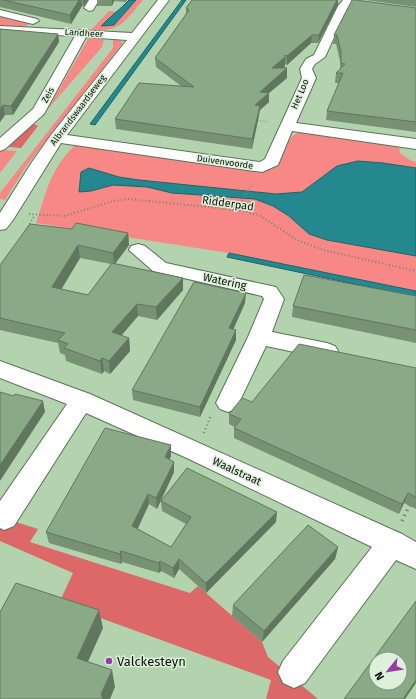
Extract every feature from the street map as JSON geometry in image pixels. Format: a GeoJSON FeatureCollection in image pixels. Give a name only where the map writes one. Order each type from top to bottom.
{"type":"FeatureCollection","features":[{"type":"Feature","properties":{"kind":"street","name":"Albrandswaardseweg"},"geometry":{"type":"LineString","coordinates":[[3,217],[56,138],[164,0]]}},
{"type":"Feature","properties":{"kind":"street"},"geometry":{"type":"LineString","coordinates":[[334,0],[361,5]]}},
{"type":"Feature","properties":{"kind":"street","name":"Het Loo"},"geometry":{"type":"LineString","coordinates":[[287,126],[309,78],[306,69],[310,62],[319,57],[342,8],[347,2]]}},
{"type":"Feature","properties":{"kind":"street"},"geometry":{"type":"LineString","coordinates":[[0,12],[37,22],[32,30]]}},
{"type":"Feature","properties":{"kind":"street","name":"Landheer"},"geometry":{"type":"LineString","coordinates":[[0,29],[135,37]]}},
{"type":"Feature","properties":{"kind":"street","name":"Zeis"},"geometry":{"type":"LineString","coordinates":[[0,146],[32,120],[39,111],[82,33]]}},
{"type":"Feature","properties":{"kind":"street"},"geometry":{"type":"LineString","coordinates":[[287,126],[416,144]]}},
{"type":"Feature","properties":{"kind":"street","name":"Duivenvoorde"},"geometry":{"type":"LineString","coordinates":[[56,138],[262,167],[272,162],[287,126]]}},
{"type":"Feature","properties":{"kind":"street","name":"Watering"},"geometry":{"type":"LineString","coordinates":[[138,250],[160,267],[269,291],[274,299],[259,337],[228,403]]}},
{"type":"Feature","properties":{"kind":"street"},"geometry":{"type":"LineString","coordinates":[[259,337],[349,356]]}},
{"type":"Feature","properties":{"kind":"street","name":"Waalstraat"},"geometry":{"type":"LineString","coordinates":[[0,369],[49,386],[82,400],[404,550]]}},
{"type":"Feature","properties":{"kind":"street"},"geometry":{"type":"LineString","coordinates":[[4,518],[82,400]]}},
{"type":"Feature","properties":{"kind":"street"},"geometry":{"type":"LineString","coordinates":[[294,672],[404,550]]}},
{"type":"Feature","properties":{"kind":"path"},"geometry":{"type":"LineString","coordinates":[[252,120],[287,126]]}},
{"type":"Feature","properties":{"kind":"path","name":"Duivenvoorde"},"geometry":{"type":"LineString","coordinates":[[237,210],[250,186]]}},
{"type":"Feature","properties":{"kind":"path","name":"Ridderpad"},"geometry":{"type":"LineString","coordinates":[[30,214],[65,216],[113,201],[128,199],[237,210],[259,215],[297,240],[322,250],[416,271]]}},
{"type":"Feature","properties":{"kind":"path"},"geometry":{"type":"LineString","coordinates":[[33,231],[25,230],[35,215]]}},
{"type":"Feature","properties":{"kind":"path"},"geometry":{"type":"LineString","coordinates":[[196,452],[216,405],[228,403]]}},
{"type":"Feature","properties":{"kind":"path"},"geometry":{"type":"LineString","coordinates":[[404,550],[413,497]]}},
{"type":"Feature","properties":{"kind":"shaded area"},"geometry":{"type":"Polygon","coordinates":[[[136,0],[143,0],[122,24],[109,29],[91,30],[109,11],[119,12],[111,15],[101,25],[114,25],[136,0]]]}},
{"type":"Feature","properties":{"kind":"shaded area"},"geometry":{"type":"Polygon","coordinates":[[[0,16],[20,21],[23,20],[30,23],[24,27],[0,27],[0,16]]]}},
{"type":"Feature","properties":{"kind":"shaded area"},"geometry":{"type":"Polygon","coordinates":[[[88,39],[104,39],[102,47],[48,109],[88,39]]]}},
{"type":"Feature","properties":{"kind":"shaded area"},"geometry":{"type":"Polygon","coordinates":[[[113,39],[119,40],[123,43],[27,165],[5,200],[0,199],[0,193],[113,48],[113,39]]]}},
{"type":"Feature","properties":{"kind":"shaded area"},"geometry":{"type":"Polygon","coordinates":[[[32,123],[38,126],[21,148],[9,147],[32,123]]]}},
{"type":"Feature","properties":{"kind":"shaded area"},"geometry":{"type":"Polygon","coordinates":[[[300,132],[399,146],[400,153],[416,162],[416,291],[229,253],[36,223],[50,181],[60,163],[75,145],[259,170],[269,168],[276,164],[281,158],[289,140],[300,132]]]}},
{"type":"Feature","properties":{"kind":"shaded area"},"geometry":{"type":"Polygon","coordinates":[[[0,150],[17,151],[0,173],[0,150]]]}},
{"type":"Feature","properties":{"kind":"shaded area"},"geometry":{"type":"Polygon","coordinates":[[[0,517],[38,529],[30,542],[190,593],[198,586],[262,642],[268,657],[318,699],[266,699],[271,680],[59,603],[73,573],[0,541],[0,517]]]}},
{"type":"Feature","properties":{"kind":"water"},"geometry":{"type":"Polygon","coordinates":[[[129,0],[136,0],[114,25],[101,26],[122,7],[129,0]]]}},
{"type":"Feature","properties":{"kind":"water"},"geometry":{"type":"Polygon","coordinates":[[[182,0],[186,0],[95,125],[90,124],[182,0]]]}},
{"type":"Feature","properties":{"kind":"water"},"geometry":{"type":"Polygon","coordinates":[[[358,161],[416,168],[416,256],[327,240],[309,234],[289,216],[273,206],[255,199],[172,193],[147,187],[113,185],[91,191],[79,192],[81,172],[89,168],[119,177],[139,180],[276,194],[302,192],[337,166],[358,161]]]}},
{"type":"Feature","properties":{"kind":"water"},"geometry":{"type":"Polygon","coordinates":[[[229,253],[416,291],[416,297],[227,257],[229,253]]]}},
{"type":"Feature","properties":{"kind":"building"},"geometry":{"type":"Polygon","coordinates":[[[3,0],[79,0],[70,15],[3,0]]]}},
{"type":"Feature","properties":{"kind":"building"},"geometry":{"type":"Polygon","coordinates":[[[192,0],[337,0],[319,35],[312,35],[287,56],[285,55],[285,57],[272,68],[287,68],[260,92],[269,93],[255,105],[260,106],[252,139],[115,119],[139,83],[194,87],[155,58],[189,10],[186,8],[192,0]]]}},
{"type":"Feature","properties":{"kind":"building"},"geometry":{"type":"Polygon","coordinates":[[[352,0],[416,8],[416,122],[327,111],[343,73],[336,73],[345,64],[341,63],[341,52],[337,35],[334,35],[352,0]]]}},
{"type":"Feature","properties":{"kind":"building"},"geometry":{"type":"Polygon","coordinates":[[[0,29],[58,34],[11,106],[3,105],[0,110],[0,29]]]}},
{"type":"Feature","properties":{"kind":"building"},"geometry":{"type":"Polygon","coordinates":[[[76,223],[128,233],[113,253],[78,245],[52,287],[88,295],[112,263],[183,278],[156,307],[137,304],[112,332],[129,338],[109,361],[102,358],[100,361],[64,348],[68,344],[58,340],[65,333],[0,318],[0,265],[30,224],[72,229],[76,223]]]}},
{"type":"Feature","properties":{"kind":"building"},"geometry":{"type":"Polygon","coordinates":[[[304,275],[416,296],[416,330],[293,306],[304,275]]]}},
{"type":"Feature","properties":{"kind":"building"},"geometry":{"type":"Polygon","coordinates":[[[194,282],[246,293],[229,328],[236,330],[200,407],[132,390],[194,282]]]}},
{"type":"Feature","properties":{"kind":"building"},"geometry":{"type":"Polygon","coordinates":[[[299,344],[416,368],[416,497],[408,493],[402,504],[234,428],[241,419],[229,414],[242,398],[252,402],[299,344]]]}},
{"type":"Feature","properties":{"kind":"building"},"geometry":{"type":"Polygon","coordinates":[[[0,392],[43,401],[0,465],[0,392]]]}},
{"type":"Feature","properties":{"kind":"building"},"geometry":{"type":"Polygon","coordinates":[[[105,428],[171,445],[165,457],[174,462],[156,498],[148,494],[132,526],[171,547],[191,517],[161,501],[187,468],[277,512],[206,583],[179,559],[173,568],[160,561],[159,563],[121,551],[120,554],[46,532],[105,428]]]}},
{"type":"Feature","properties":{"kind":"building"},"geometry":{"type":"Polygon","coordinates":[[[308,525],[338,547],[264,631],[233,605],[308,525]]]}},
{"type":"Feature","properties":{"kind":"building"},"geometry":{"type":"Polygon","coordinates":[[[16,583],[99,610],[77,658],[112,670],[101,694],[103,699],[0,699],[0,612],[16,583]]]}},
{"type":"Feature","properties":{"kind":"building"},"geometry":{"type":"Polygon","coordinates":[[[416,601],[416,680],[403,699],[344,699],[368,666],[368,691],[408,691],[408,651],[379,651],[416,601]]]}},
{"type":"Feature","properties":{"kind":"place","name":"Valckesteyn"},"geometry":{"type":"Point","coordinates":[109,661]}}]}
